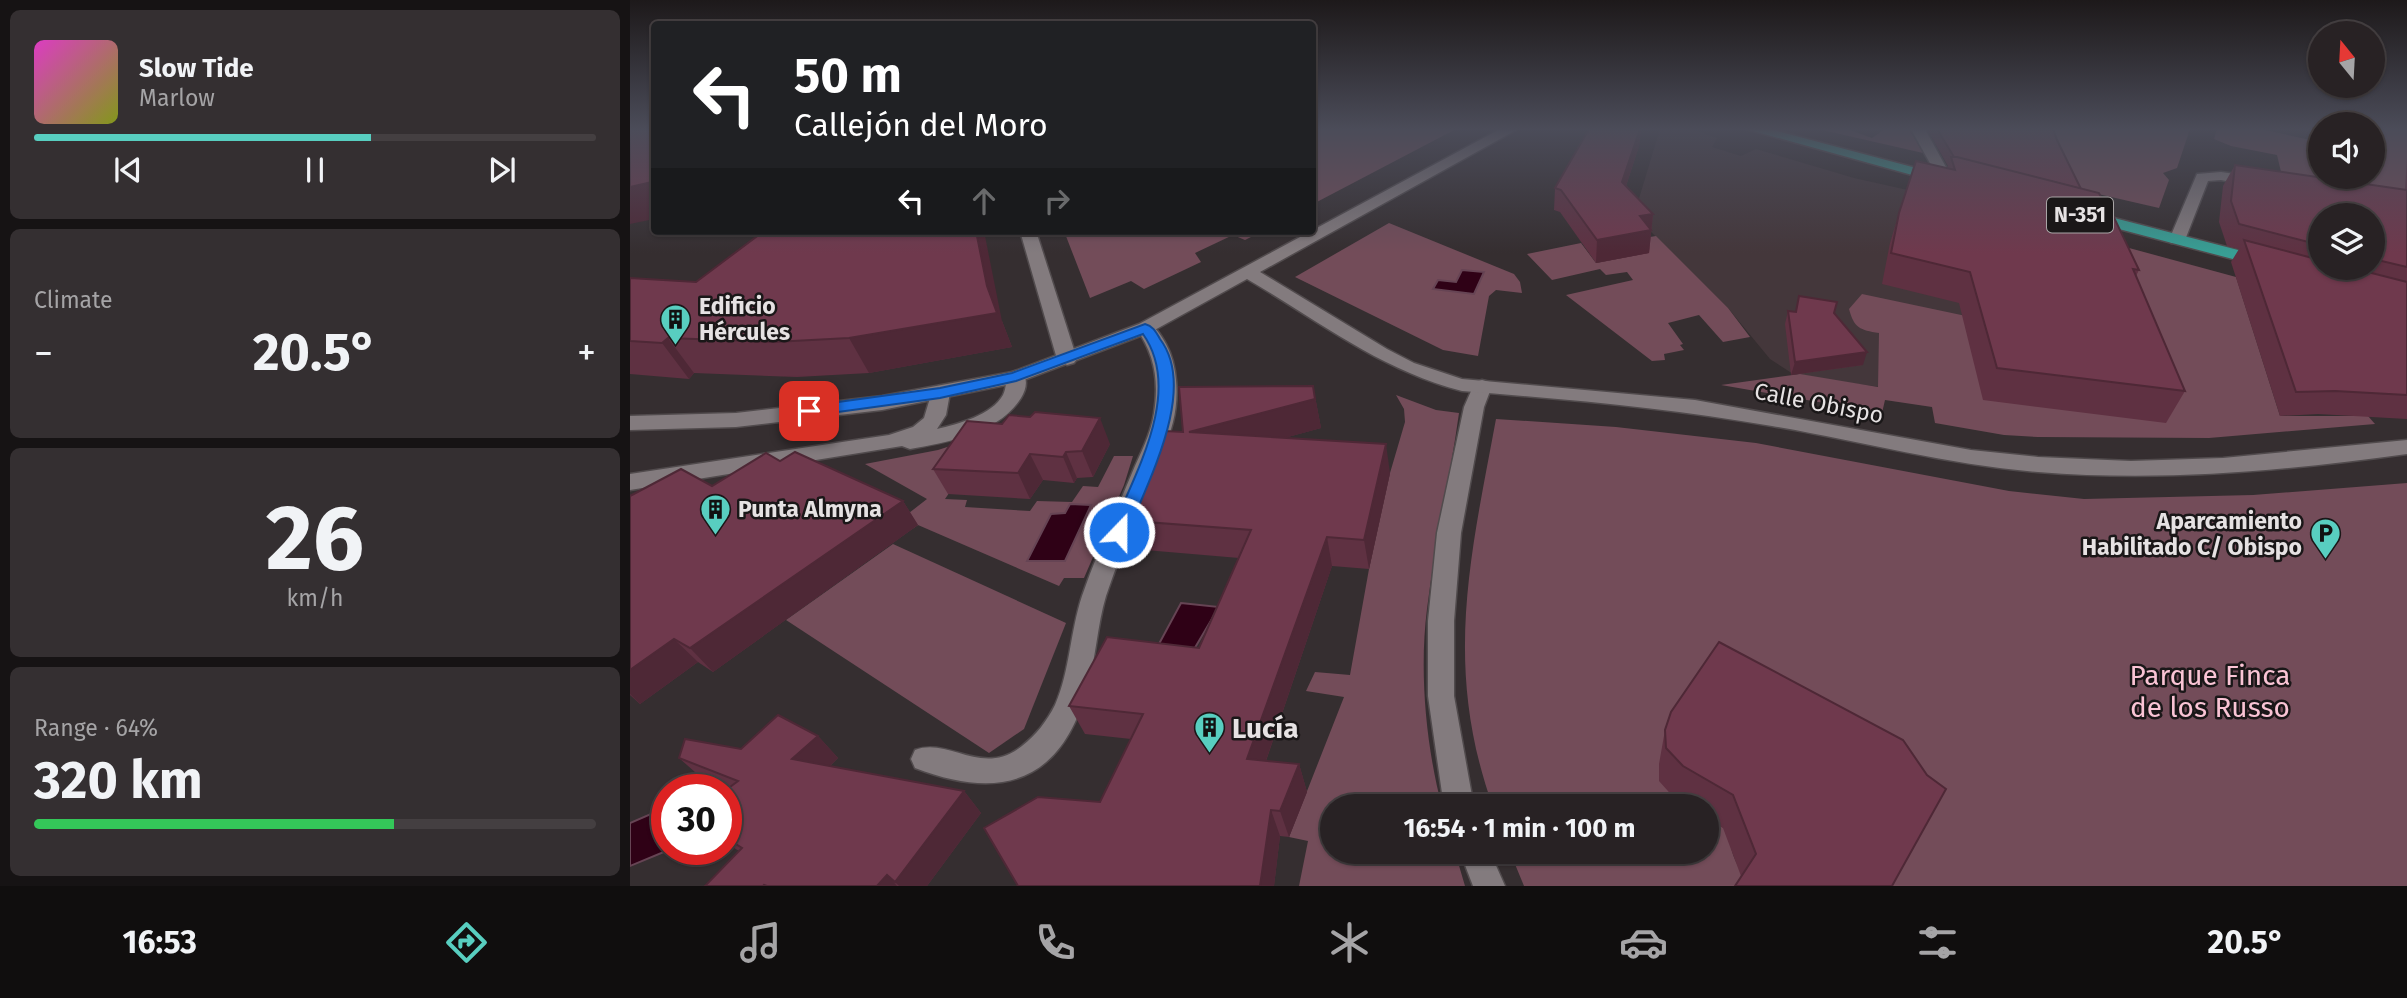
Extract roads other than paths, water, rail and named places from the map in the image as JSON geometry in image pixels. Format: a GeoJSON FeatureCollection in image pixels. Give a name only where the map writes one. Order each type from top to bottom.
{"type":"FeatureCollection","features":[{"type":"Feature","properties":{"kind":"highway"},"geometry":{"type":"LineString","coordinates":[[1908,170],[1952,182]]}},
{"type":"Feature","properties":{"kind":"highway","name":"N-351"},"geometry":{"type":"LineString","coordinates":[[2074,213],[2281,267]]}},
{"type":"Feature","properties":{"kind":"street"},"geometry":{"type":"LineString","coordinates":[[630,423],[736,420],[940,393],[1016,377],[1145,328],[1436,170]]}},
{"type":"Feature","properties":{"kind":"street"},"geometry":{"type":"LineString","coordinates":[[1945,170],[1952,182]]}},
{"type":"Feature","properties":{"kind":"street"},"geometry":{"type":"LineString","coordinates":[[2178,240],[2202,177],[2221,176],[2274,185]]}},
{"type":"Feature","properties":{"kind":"street"},"geometry":{"type":"LineString","coordinates":[[1029,235],[1067,359]]}},
{"type":"Feature","properties":{"kind":"street","name":"Calle Obispo"},"geometry":{"type":"LineString","coordinates":[[1250,273],[1406,368],[1435,380],[1704,407],[1975,457],[2037,464],[2101,468],[2216,466],[2296,461],[2407,447]]}},
{"type":"Feature","properties":{"kind":"street"},"geometry":{"type":"LineString","coordinates":[[925,759],[990,773],[1012,768],[1029,758],[1048,739],[1062,719],[1073,691],[1093,599],[1163,423],[1166,403],[1163,362],[1160,348],[1145,328]]}},
{"type":"Feature","properties":{"kind":"street"},"geometry":{"type":"LineString","coordinates":[[891,442],[905,443],[939,437],[986,419],[1013,397],[1018,386],[1016,377]]}},
{"type":"Feature","properties":{"kind":"street"},"geometry":{"type":"LineString","coordinates":[[1457,794],[1441,696],[1441,621],[1449,533],[1471,420],[1482,386]]}},
{"type":"Feature","properties":{"kind":"street"},"geometry":{"type":"LineString","coordinates":[[630,482],[891,442],[918,432],[933,422],[939,412],[940,393]]}},
{"type":"Feature","properties":{"kind":"street"},"geometry":{"type":"LineString","coordinates":[[1480,864],[1489,886]]}},
{"type":"Feature","properties":{"kind":"place","name":"Edificio Hércules"},"geometry":{"type":"Point","coordinates":[676,346]}},
{"type":"Feature","properties":{"kind":"place","name":"Punta Almyna"},"geometry":{"type":"Point","coordinates":[715,536]}},
{"type":"Feature","properties":{"kind":"place","name":"Aparcamiento Habilitado C/ Obispo"},"geometry":{"type":"Point","coordinates":[2325,561]}},
{"type":"Feature","properties":{"kind":"place","name":"Lucía"},"geometry":{"type":"Point","coordinates":[1209,755]}},
{"type":"Feature","properties":{"kind":"park label","name":"Parque Finca de los Russo"},"geometry":{"type":"Point","coordinates":[2210,691]}}]}
